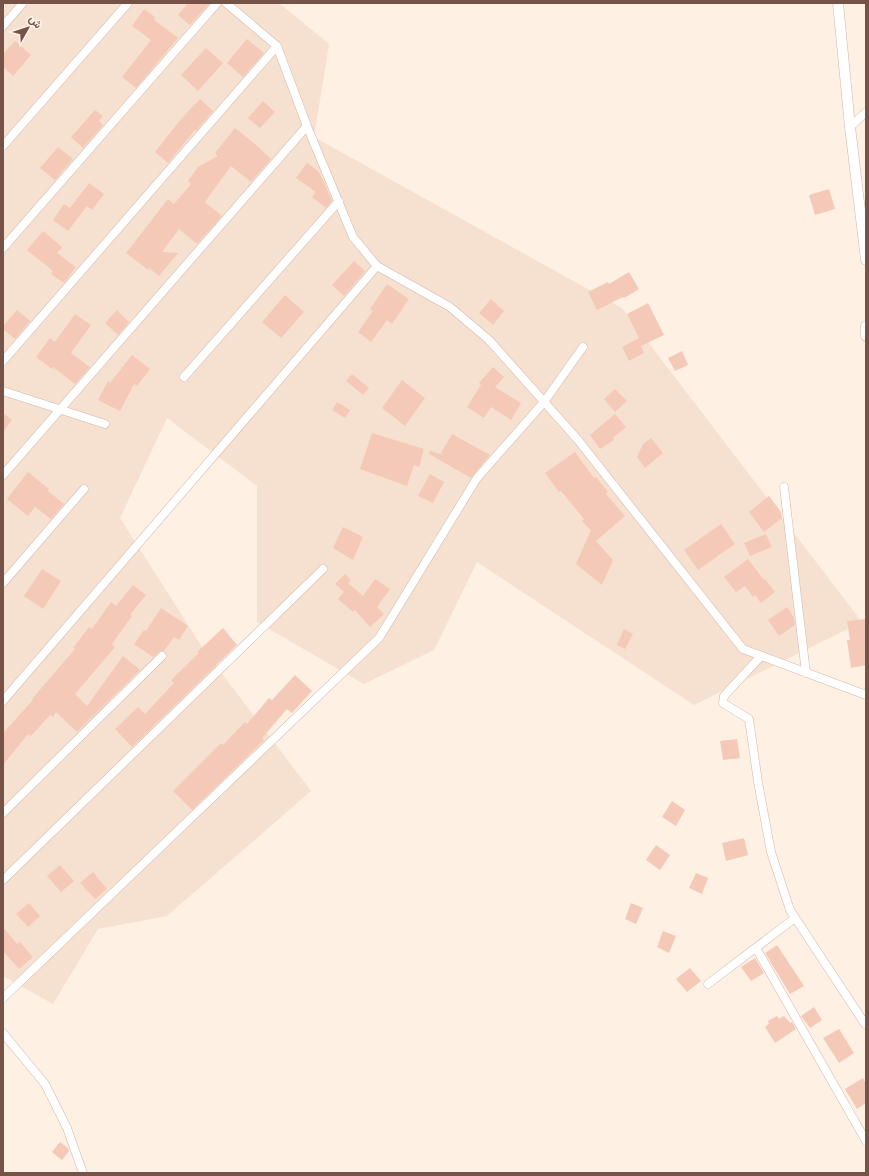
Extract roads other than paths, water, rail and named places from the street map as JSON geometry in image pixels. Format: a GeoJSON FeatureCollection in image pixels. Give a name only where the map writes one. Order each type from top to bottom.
{"type":"FeatureCollection","features":[{"type":"Feature","properties":{"kind":"street"},"geometry":{"type":"LineString","coordinates":[[3,26],[23,3]]}},
{"type":"Feature","properties":{"kind":"street"},"geometry":{"type":"LineString","coordinates":[[3,146],[128,3]]}},
{"type":"Feature","properties":{"kind":"street"},"geometry":{"type":"LineString","coordinates":[[3,248],[216,3]]}},
{"type":"Feature","properties":{"kind":"street"},"geometry":{"type":"LineString","coordinates":[[226,3],[277,46],[307,126],[353,237],[377,266],[450,307],[489,340],[578,440],[743,649],[866,695]]}},
{"type":"Feature","properties":{"kind":"street"},"geometry":{"type":"LineString","coordinates":[[838,3],[850,128],[866,260]]}},
{"type":"Feature","properties":{"kind":"street"},"geometry":{"type":"LineString","coordinates":[[3,361],[277,46]]}},
{"type":"Feature","properties":{"kind":"street"},"geometry":{"type":"LineString","coordinates":[[850,128],[866,112]]}},
{"type":"Feature","properties":{"kind":"street"},"geometry":{"type":"LineString","coordinates":[[3,475],[307,126]]}},
{"type":"Feature","properties":{"kind":"street"},"geometry":{"type":"LineString","coordinates":[[184,377],[339,201]]}},
{"type":"Feature","properties":{"kind":"street"},"geometry":{"type":"LineString","coordinates":[[3,701],[377,266]]}},
{"type":"Feature","properties":{"kind":"street"},"geometry":{"type":"LineString","coordinates":[[866,326],[866,336]]}},
{"type":"Feature","properties":{"kind":"street"},"geometry":{"type":"LineString","coordinates":[[3,998],[379,638],[477,478],[544,402],[583,347]]}},
{"type":"Feature","properties":{"kind":"street"},"geometry":{"type":"LineString","coordinates":[[3,391],[105,424]]}},
{"type":"Feature","properties":{"kind":"street"},"geometry":{"type":"LineString","coordinates":[[784,487],[806,673]]}},
{"type":"Feature","properties":{"kind":"street"},"geometry":{"type":"LineString","coordinates":[[3,583],[84,489]]}},
{"type":"Feature","properties":{"kind":"street"},"geometry":{"type":"LineString","coordinates":[[3,880],[323,569]]}},
{"type":"Feature","properties":{"kind":"street"},"geometry":{"type":"LineString","coordinates":[[3,813],[162,656]]}},
{"type":"Feature","properties":{"kind":"street"},"geometry":{"type":"LineString","coordinates":[[761,656],[724,696],[723,703],[749,719],[758,782],[771,852],[790,910],[865,1024],[866,1023]]}},
{"type":"Feature","properties":{"kind":"street"},"geometry":{"type":"LineString","coordinates":[[708,984],[795,918]]}},
{"type":"Feature","properties":{"kind":"street"},"geometry":{"type":"LineString","coordinates":[[756,948],[866,1141]]}},
{"type":"Feature","properties":{"kind":"street"},"geometry":{"type":"LineString","coordinates":[[3,1033],[45,1084],[67,1128],[83,1173]]}}]}
